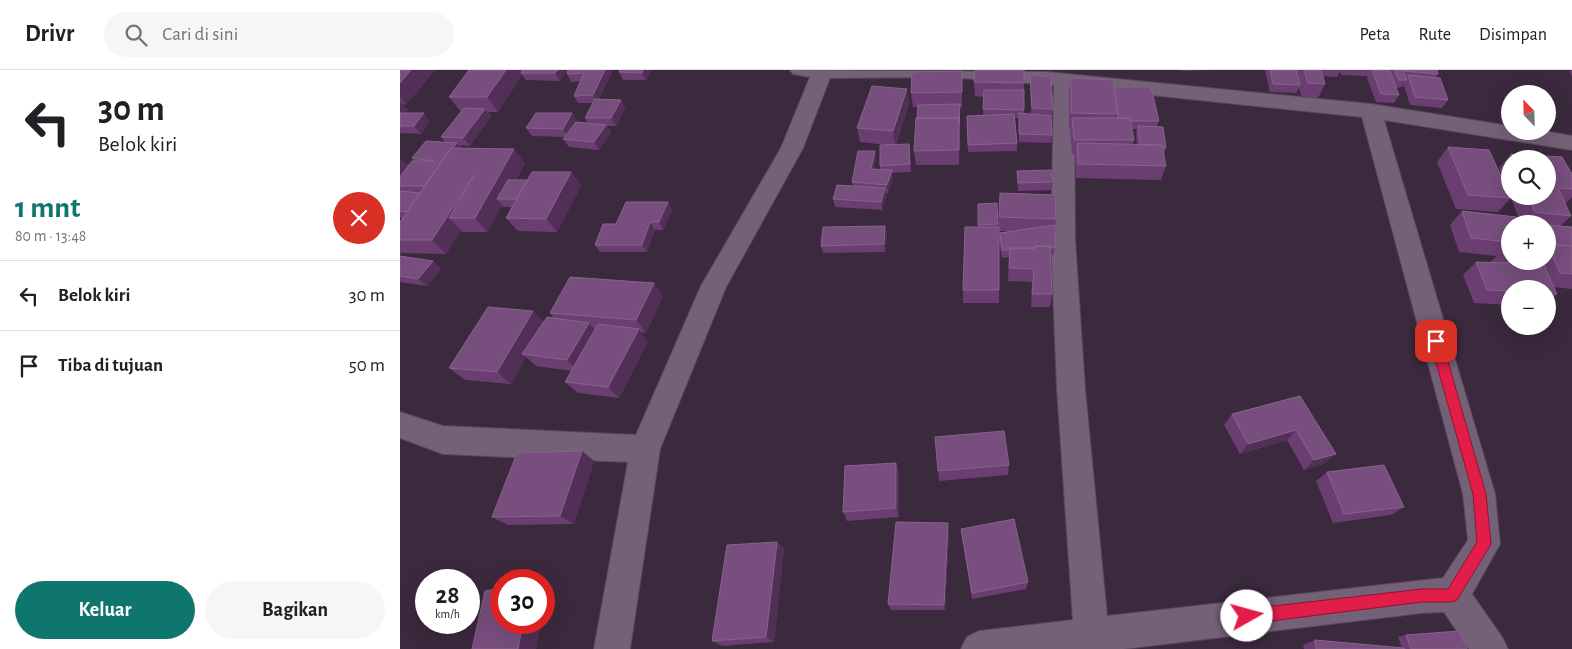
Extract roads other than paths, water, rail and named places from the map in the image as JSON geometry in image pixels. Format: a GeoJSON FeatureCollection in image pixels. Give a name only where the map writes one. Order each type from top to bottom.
{"type":"FeatureCollection","features":[{"type":"Feature","properties":{"kind":"street"},"geometry":{"type":"LineString","coordinates":[[612,649],[645,449],[714,286],[792,148],[811,71],[946,71],[1064,80],[1371,111],[1572,143]]}},
{"type":"Feature","properties":{"kind":"street"},"geometry":{"type":"LineString","coordinates":[[1064,80],[1063,240],[1072,389],[1091,635]]}},
{"type":"Feature","properties":{"kind":"street"},"geometry":{"type":"LineString","coordinates":[[1371,111],[1479,494],[1484,544],[1452,596]]}},
{"type":"Feature","properties":{"kind":"street"},"geometry":{"type":"LineString","coordinates":[[400,425],[442,440],[645,449]]}},
{"type":"Feature","properties":{"kind":"street"},"geometry":{"type":"LineString","coordinates":[[979,649],[1422,596],[1452,596]]}},
{"type":"Feature","properties":{"kind":"street"},"geometry":{"type":"LineString","coordinates":[[1452,596],[1490,649]]}}]}
